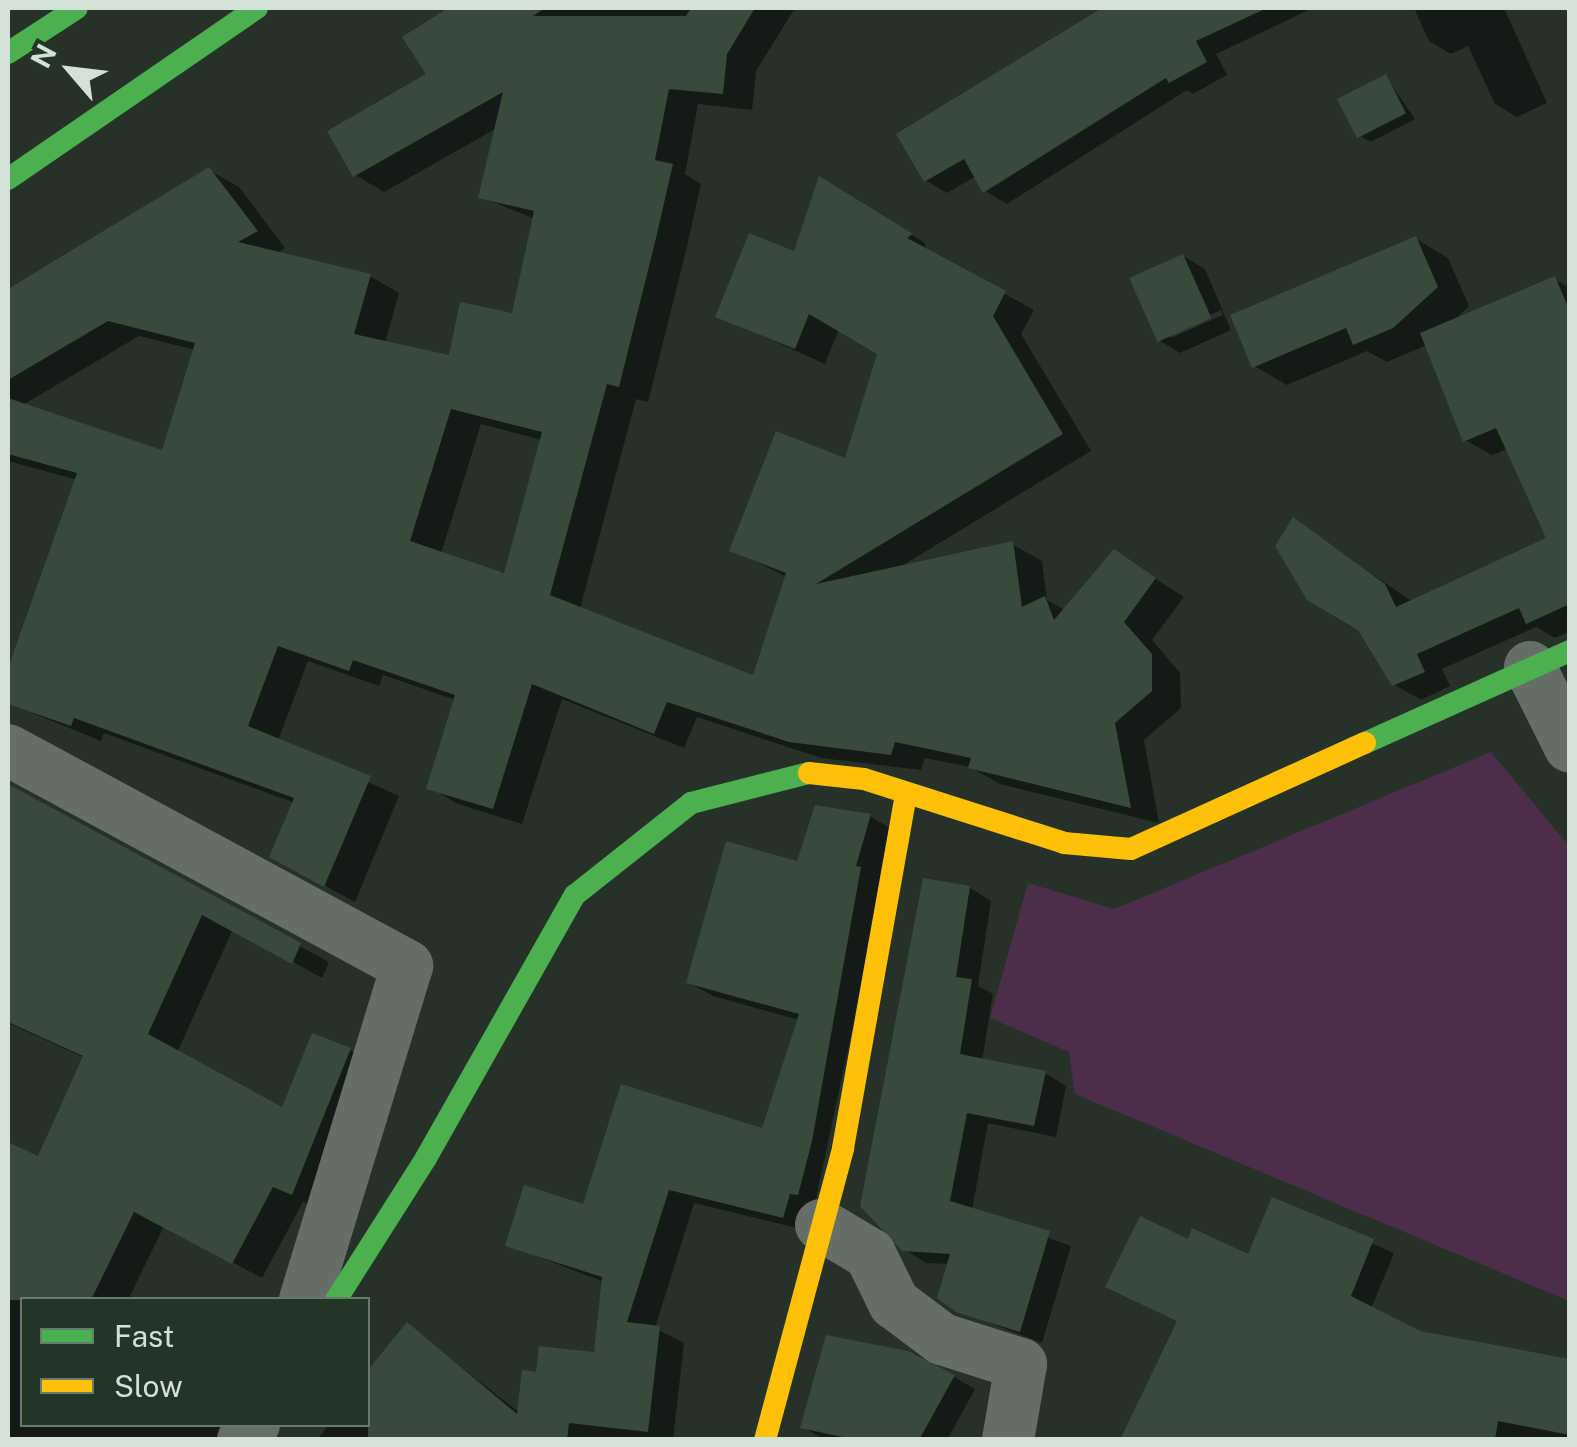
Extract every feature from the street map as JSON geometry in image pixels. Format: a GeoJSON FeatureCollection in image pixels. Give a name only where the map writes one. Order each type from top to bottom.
{"type":"FeatureCollection","features":[{"type":"Feature","properties":{"kind":"main road"},"geometry":{"type":"LineString","coordinates":[[8,54],[77,8]]}},
{"type":"Feature","properties":{"kind":"main road"},"geometry":{"type":"LineString","coordinates":[[8,179],[257,8]]}},
{"type":"Feature","properties":{"kind":"main road"},"geometry":{"type":"LineString","coordinates":[[338,1297],[575,895],[692,803],[798,772],[864,779],[1064,843],[1130,849],[1550,659]]}},
{"type":"Feature","properties":{"kind":"main road"},"geometry":{"type":"LineString","coordinates":[[765,1440],[843,1148],[906,794]]}},
{"type":"Feature","properties":{"kind":"street"},"geometry":{"type":"LineString","coordinates":[[1550,659],[1570,747]]}},
{"type":"Feature","properties":{"kind":"street"},"geometry":{"type":"LineString","coordinates":[[8,750],[406,966],[306,1297]]}},
{"type":"Feature","properties":{"kind":"street"},"geometry":{"type":"LineString","coordinates":[[821,1224],[870,1254],[894,1303],[942,1339],[1021,1364],[1008,1440]]}},
{"type":"Feature","properties":{"kind":"shaded area"},"geometry":{"type":"Polygon","coordinates":[[[1491,752],[1569,846],[1569,1301],[1075,1094],[1069,1052],[990,1018],[1028,883],[1114,909],[1491,752]]]}},
{"type":"Feature","properties":{"kind":"building"},"geometry":{"type":"Polygon","coordinates":[[[448,8],[545,8],[533,16],[686,16],[691,8],[755,8],[727,54],[723,94],[669,89],[655,160],[673,164],[656,238],[619,387],[607,384],[550,595],[753,675],[786,573],[729,551],[776,431],[845,458],[877,354],[809,314],[795,349],[715,317],[749,233],[794,251],[819,176],[913,234],[907,238],[1006,291],[993,316],[1063,434],[816,584],[1013,541],[1022,607],[1045,596],[1054,620],[1114,549],[1156,578],[1124,622],[1152,654],[1152,691],[1115,723],[1131,808],[968,768],[971,758],[895,742],[891,755],[789,742],[667,702],[654,734],[532,684],[493,809],[426,789],[455,695],[353,660],[349,671],[278,646],[248,726],[371,776],[324,887],[269,857],[294,798],[74,718],[71,726],[8,704],[8,668],[77,473],[8,454],[8,398],[162,450],[195,343],[108,321],[8,380],[8,289],[209,167],[258,231],[238,242],[371,274],[354,334],[449,355],[460,302],[512,313],[534,211],[478,198],[503,92],[353,177],[327,131],[426,74],[402,37],[448,8]],[[451,409],[410,541],[504,573],[542,432],[451,409]]]}},
{"type":"Feature","properties":{"kind":"building"},"geometry":{"type":"Polygon","coordinates":[[[1102,8],[1267,8],[1196,41],[1207,62],[1169,83],[1166,78],[983,193],[964,159],[924,182],[896,134],[1102,8]]]}},
{"type":"Feature","properties":{"kind":"building"},"geometry":{"type":"Polygon","coordinates":[[[1386,74],[1406,113],[1357,138],[1337,99],[1386,74]]]}},
{"type":"Feature","properties":{"kind":"building"},"geometry":{"type":"Polygon","coordinates":[[[1416,236],[1438,287],[1393,328],[1353,345],[1346,328],[1252,368],[1230,315],[1416,236]]]}},
{"type":"Feature","properties":{"kind":"building"},"geometry":{"type":"Polygon","coordinates":[[[1183,254],[1211,318],[1158,342],[1129,278],[1183,254]]]}},
{"type":"Feature","properties":{"kind":"building"},"geometry":{"type":"Polygon","coordinates":[[[1555,276],[1570,312],[1570,604],[1526,624],[1519,608],[1417,654],[1425,672],[1392,686],[1358,630],[1307,600],[1275,546],[1293,517],[1385,584],[1396,607],[1546,538],[1496,428],[1463,442],[1420,333],[1555,276]]]}},
{"type":"Feature","properties":{"kind":"building"},"geometry":{"type":"Polygon","coordinates":[[[8,784],[301,943],[292,964],[202,915],[148,1034],[282,1107],[312,1033],[351,1048],[292,1195],[273,1187],[232,1264],[134,1212],[92,1297],[8,1300],[8,1142],[38,1156],[83,1056],[8,1022],[8,784]]]}},
{"type":"Feature","properties":{"kind":"building"},"geometry":{"type":"Polygon","coordinates":[[[815,805],[871,814],[856,866],[861,867],[812,1141],[798,1195],[790,1194],[783,1218],[669,1190],[627,1322],[660,1326],[648,1432],[569,1423],[567,1440],[368,1440],[370,1368],[407,1322],[517,1414],[522,1370],[536,1372],[539,1346],[594,1352],[602,1277],[505,1246],[524,1185],[583,1204],[621,1084],[762,1128],[799,1014],[686,983],[726,841],[797,861],[815,805]]]}},
{"type":"Feature","properties":{"kind":"building"},"geometry":{"type":"Polygon","coordinates":[[[923,878],[970,886],[956,977],[972,979],[960,1054],[1046,1071],[1034,1126],[967,1113],[950,1201],[1050,1231],[1020,1332],[956,1312],[937,1298],[950,1254],[902,1251],[860,1206],[923,878]]]}},
{"type":"Feature","properties":{"kind":"building"},"geometry":{"type":"Polygon","coordinates":[[[1272,1197],[1374,1239],[1351,1296],[1420,1331],[1570,1359],[1570,1435],[1498,1421],[1495,1440],[1120,1440],[1177,1321],[1105,1287],[1140,1216],[1188,1239],[1192,1228],[1248,1254],[1272,1197]]]}},
{"type":"Feature","properties":{"kind":"building"},"geometry":{"type":"Polygon","coordinates":[[[826,1335],[908,1351],[955,1375],[919,1440],[857,1440],[800,1428],[826,1335]]]}},
{"type":"Feature","properties":{"kind":"traffic: fast"},"geometry":{"type":"LineString","coordinates":[[8,53],[77,8]]}},
{"type":"Feature","properties":{"kind":"traffic: fast"},"geometry":{"type":"LineString","coordinates":[[8,179],[257,8]]}},
{"type":"Feature","properties":{"kind":"traffic: fast"},"geometry":{"type":"LineString","coordinates":[[1365,743],[1570,651]]}},
{"type":"Feature","properties":{"kind":"traffic: fast"},"geometry":{"type":"LineString","coordinates":[[338,1297],[426,1158],[575,895],[691,803],[809,773]]}},
{"type":"Feature","properties":{"kind":"traffic: slow"},"geometry":{"type":"LineString","coordinates":[[809,773],[864,779],[1064,843],[1131,849],[1365,743]]}},
{"type":"Feature","properties":{"kind":"traffic: slow"},"geometry":{"type":"LineString","coordinates":[[765,1440],[843,1148],[906,795]]}}]}
